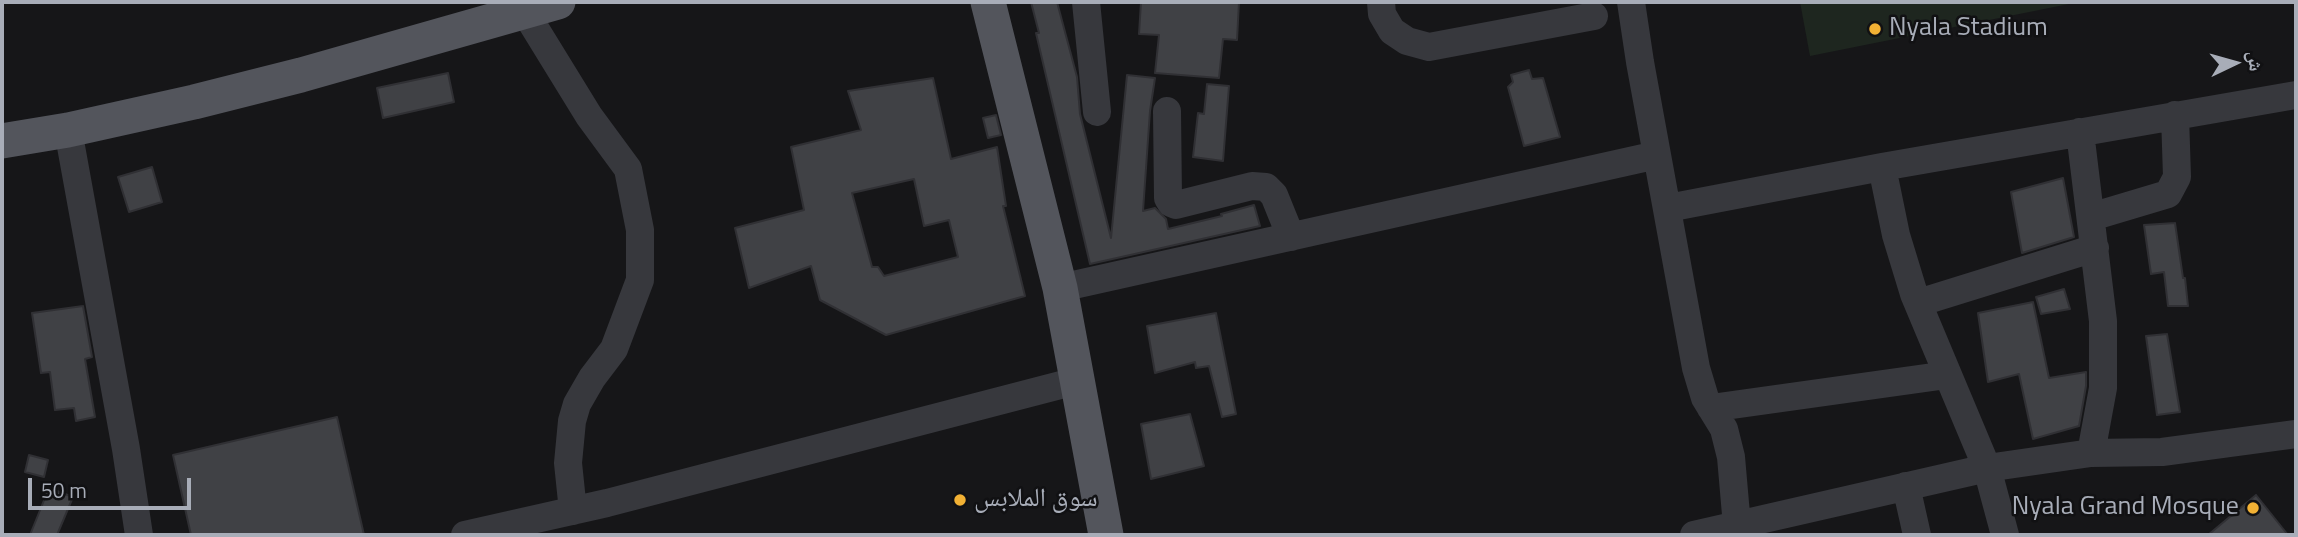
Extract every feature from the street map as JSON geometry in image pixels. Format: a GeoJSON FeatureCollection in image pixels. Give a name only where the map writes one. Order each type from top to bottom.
{"type":"FeatureCollection","features":[{"type":"Feature","properties":{"kind":"main road"},"geometry":{"type":"LineString","coordinates":[[2,141],[68,130],[301,75],[558,2]]}},
{"type":"Feature","properties":{"kind":"main road"},"geometry":{"type":"LineString","coordinates":[[988,2],[1060,288],[1105,535]]}},
{"type":"Feature","properties":{"kind":"street"},"geometry":{"type":"LineString","coordinates":[[1086,2],[1097,112]]}},
{"type":"Feature","properties":{"kind":"street"},"geometry":{"type":"LineString","coordinates":[[1381,2],[1382,14],[1392,32],[1407,41],[1429,47],[1594,16]]}},
{"type":"Feature","properties":{"kind":"street"},"geometry":{"type":"LineString","coordinates":[[1630,2],[1696,368],[1705,398],[1724,429],[1731,457],[1737,526]]}},
{"type":"Feature","properties":{"kind":"street"},"geometry":{"type":"LineString","coordinates":[[524,12],[589,116],[628,169],[640,230],[640,281],[614,349],[592,377],[577,404],[572,421],[568,463],[573,511]]}},
{"type":"Feature","properties":{"kind":"street"},"geometry":{"type":"LineString","coordinates":[[1668,208],[1882,167],[2296,95]]}},
{"type":"Feature","properties":{"kind":"street"},"geometry":{"type":"LineString","coordinates":[[1167,111],[1168,198],[1171,203],[1176,205],[1252,186],[1266,187],[1274,195],[1291,237]]}},
{"type":"Feature","properties":{"kind":"street"},"geometry":{"type":"LineString","coordinates":[[2091,217],[2168,194],[2177,177],[2175,115]]}},
{"type":"Feature","properties":{"kind":"street"},"geometry":{"type":"LineString","coordinates":[[68,130],[139,535]]}},
{"type":"Feature","properties":{"kind":"street"},"geometry":{"type":"LineString","coordinates":[[2080,132],[2103,321],[2103,388],[2091,453]]}},
{"type":"Feature","properties":{"kind":"street"},"geometry":{"type":"LineString","coordinates":[[1060,288],[1657,155]]}},
{"type":"Feature","properties":{"kind":"street"},"geometry":{"type":"LineString","coordinates":[[1882,167],[1896,235],[1917,303],[1987,468],[2005,535]]}},
{"type":"Feature","properties":{"kind":"street"},"geometry":{"type":"LineString","coordinates":[[1917,303],[2095,248]]}},
{"type":"Feature","properties":{"kind":"street"},"geometry":{"type":"LineString","coordinates":[[1711,408],[1947,375]]}},
{"type":"Feature","properties":{"kind":"street"},"geometry":{"type":"LineString","coordinates":[[465,535],[573,511],[1076,381]]}},
{"type":"Feature","properties":{"kind":"street"},"geometry":{"type":"LineString","coordinates":[[1693,535],[1987,468],[2091,453],[2162,452],[2296,434]]}},
{"type":"Feature","properties":{"kind":"street"},"geometry":{"type":"LineString","coordinates":[[1906,486],[1917,535]]}},
{"type":"Feature","properties":{"kind":"shaded area","name":"Nyala Stadium"},"geometry":{"type":"Polygon","coordinates":[[[1800,2],[2079,2],[1810,56],[1800,2]]]}},
{"type":"Feature","properties":{"kind":"building"},"geometry":{"type":"Polygon","coordinates":[[[1031,2],[1057,2],[1077,77],[1080,114],[1111,238],[1127,75],[1155,78],[1143,211],[1155,208],[1166,219],[1168,229],[1254,205],[1260,226],[1090,264],[1031,2]]]}},
{"type":"Feature","properties":{"kind":"building"},"geometry":{"type":"Polygon","coordinates":[[[1141,2],[1239,2],[1237,40],[1223,39],[1219,78],[1155,73],[1159,35],[1139,34],[1141,2]]]}},
{"type":"Feature","properties":{"kind":"building"},"geometry":{"type":"Polygon","coordinates":[[[1529,70],[1532,79],[1543,78],[1560,137],[1524,146],[1508,87],[1513,82],[1511,75],[1529,70]]]}},
{"type":"Feature","properties":{"kind":"building"},"geometry":{"type":"Polygon","coordinates":[[[448,73],[454,102],[383,118],[377,88],[448,73]]]}},
{"type":"Feature","properties":{"kind":"building"},"geometry":{"type":"Polygon","coordinates":[[[933,78],[951,159],[997,147],[1006,206],[1003,206],[1025,296],[886,335],[820,300],[811,266],[749,288],[735,228],[804,210],[791,147],[861,130],[848,91],[933,78]],[[914,179],[852,193],[872,267],[878,267],[884,276],[958,257],[949,220],[924,226],[914,179]]]}},
{"type":"Feature","properties":{"kind":"building"},"geometry":{"type":"Polygon","coordinates":[[[1207,84],[1229,86],[1223,161],[1193,157],[1198,113],[1204,114],[1207,84]]]}},
{"type":"Feature","properties":{"kind":"building"},"geometry":{"type":"Polygon","coordinates":[[[996,115],[1001,135],[988,138],[983,118],[996,115]]]}},
{"type":"Feature","properties":{"kind":"building"},"geometry":{"type":"Polygon","coordinates":[[[152,167],[162,202],[129,212],[118,177],[152,167]]]}},
{"type":"Feature","properties":{"kind":"building"},"geometry":{"type":"Polygon","coordinates":[[[2063,178],[2074,237],[2022,253],[2011,192],[2063,178]]]}},
{"type":"Feature","properties":{"kind":"building"},"geometry":{"type":"Polygon","coordinates":[[[2175,223],[2188,306],[2168,306],[2164,272],[2151,274],[2144,225],[2175,223]]]}},
{"type":"Feature","properties":{"kind":"building"},"geometry":{"type":"Polygon","coordinates":[[[2064,289],[2070,309],[2041,314],[2036,297],[2064,289]]]}},
{"type":"Feature","properties":{"kind":"building"},"geometry":{"type":"Polygon","coordinates":[[[2033,302],[2049,378],[2086,372],[2086,386],[2079,426],[2033,439],[2019,374],[1988,382],[1978,313],[2033,302]]]}},
{"type":"Feature","properties":{"kind":"building"},"geometry":{"type":"Polygon","coordinates":[[[83,306],[92,357],[85,359],[95,417],[76,421],[74,408],[55,410],[50,372],[41,373],[32,313],[83,306]]]}},
{"type":"Feature","properties":{"kind":"building"},"geometry":{"type":"Polygon","coordinates":[[[1216,313],[1236,414],[1222,417],[1209,366],[1196,368],[1195,362],[1155,373],[1147,326],[1216,313]]]}},
{"type":"Feature","properties":{"kind":"building"},"geometry":{"type":"Polygon","coordinates":[[[2167,334],[2180,412],[2157,415],[2146,336],[2167,334]]]}},
{"type":"Feature","properties":{"kind":"building"},"geometry":{"type":"Polygon","coordinates":[[[1190,414],[1204,466],[1151,479],[1141,424],[1190,414]]]}},
{"type":"Feature","properties":{"kind":"building"},"geometry":{"type":"Polygon","coordinates":[[[337,417],[364,535],[191,535],[173,455],[337,417]]]}},
{"type":"Feature","properties":{"kind":"building"},"geometry":{"type":"Polygon","coordinates":[[[29,455],[48,460],[44,477],[25,472],[29,455]]]}},
{"type":"Feature","properties":{"kind":"building"},"geometry":{"type":"Polygon","coordinates":[[[49,488],[73,497],[57,535],[30,535],[49,488]]]}},
{"type":"Feature","properties":{"kind":"building","name":"Nyala Grand Mosque"},"geometry":{"type":"Polygon","coordinates":[[[2256,495],[2288,535],[2208,535],[2256,495]]]}},
{"type":"Feature","properties":{"kind":"place","name":"Nyala Stadium"},"geometry":{"type":"Point","coordinates":[1875,29]}},
{"type":"Feature","properties":{"kind":"place","name":"سوق الملابس"},"geometry":{"type":"Point","coordinates":[960,500]}},
{"type":"Feature","properties":{"kind":"place","name":"Nyala Grand Mosque"},"geometry":{"type":"Point","coordinates":[2253,508]}}]}
